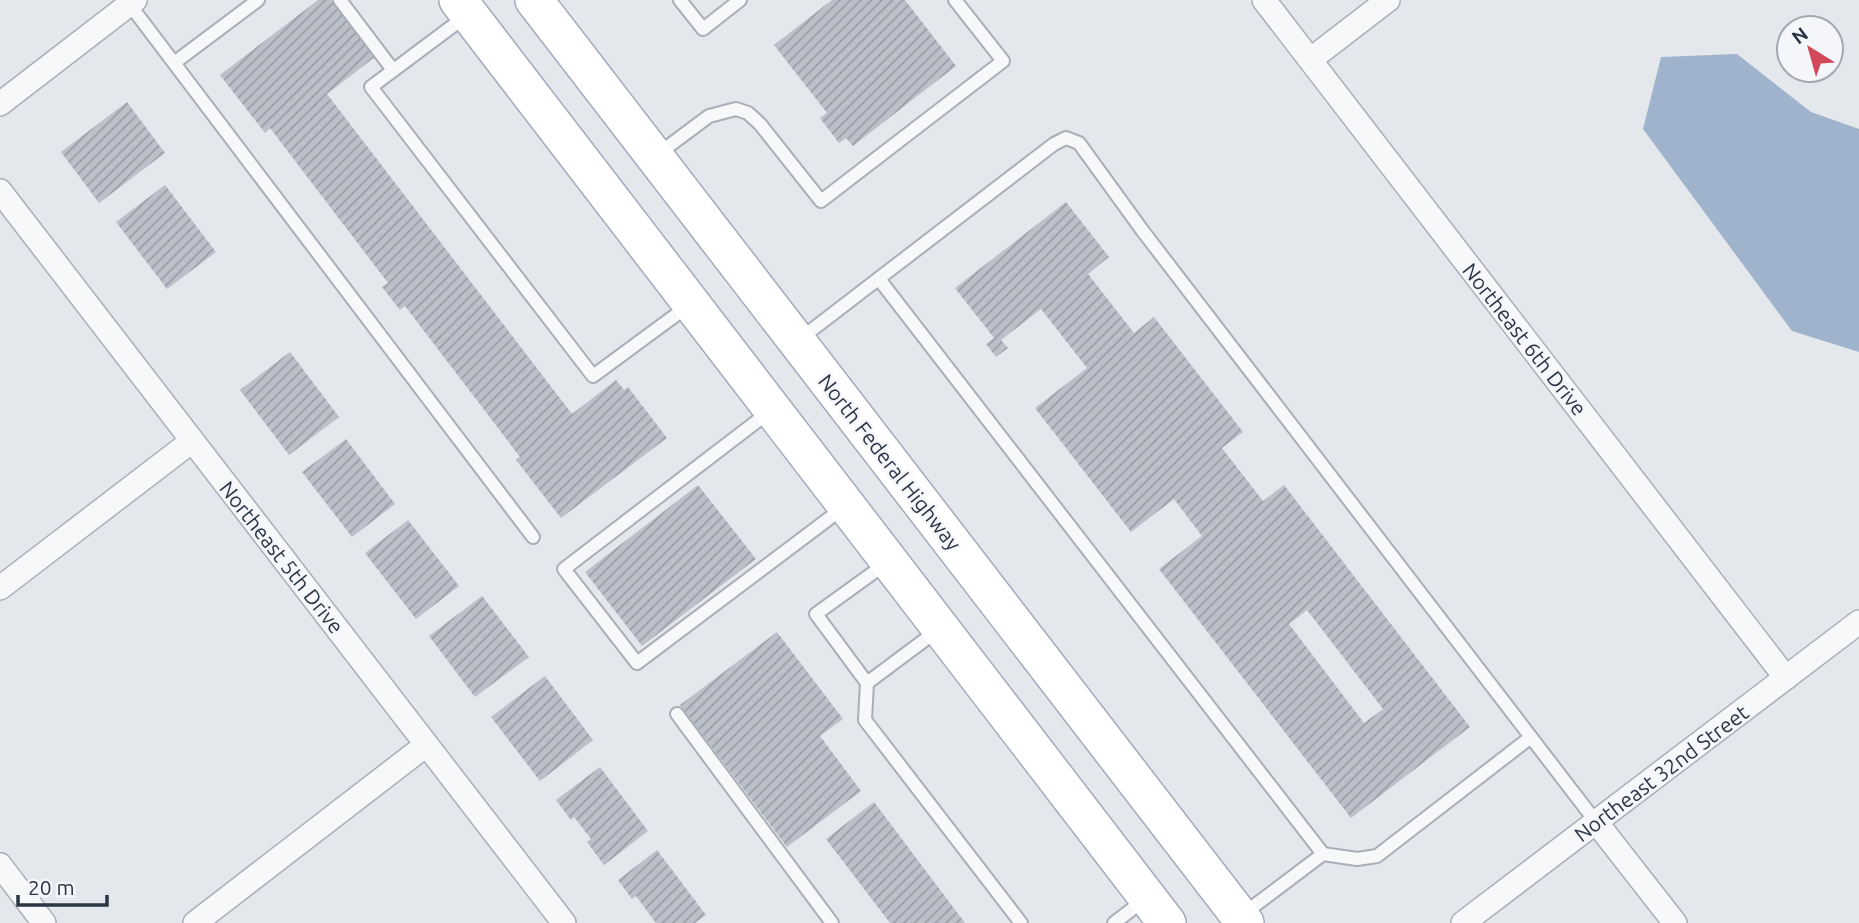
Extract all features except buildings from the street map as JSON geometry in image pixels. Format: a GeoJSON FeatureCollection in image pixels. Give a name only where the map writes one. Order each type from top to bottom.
{"type":"FeatureCollection","features":[{"type":"Feature","properties":{"kind":"main road","name":"North Federal Highway"},"geometry":{"type":"LineString","coordinates":[[534,0],[1243,920]]}},
{"type":"Feature","properties":{"kind":"main road"},"geometry":{"type":"LineString","coordinates":[[463,7],[1157,911]]}},
{"type":"Feature","properties":{"kind":"street","name":"Northeast 6th Drive"},"geometry":{"type":"LineString","coordinates":[[1264,0],[1786,678]]}},
{"type":"Feature","properties":{"kind":"street"},"geometry":{"type":"LineString","coordinates":[[1310,60],[1388,0]]}},
{"type":"Feature","properties":{"kind":"street"},"geometry":{"type":"LineString","coordinates":[[0,104],[130,1]]}},
{"type":"Feature","properties":{"kind":"street","name":"Northeast 5th Drive"},"geometry":{"type":"LineString","coordinates":[[0,191],[564,923]]}},
{"type":"Feature","properties":{"kind":"street"},"geometry":{"type":"LineString","coordinates":[[0,588],[192,441]]}},
{"type":"Feature","properties":{"kind":"street","name":"Northeast 32nd Street"},"geometry":{"type":"LineString","coordinates":[[1463,923],[1859,622]]}},
{"type":"Feature","properties":{"kind":"street"},"geometry":{"type":"LineString","coordinates":[[195,923],[426,745]]}},
{"type":"Feature","properties":{"kind":"street"},"geometry":{"type":"LineString","coordinates":[[1596,822],[1675,923]]}},
{"type":"Feature","properties":{"kind":"street"},"geometry":{"type":"LineString","coordinates":[[0,866],[44,923]]}},
{"type":"Feature","properties":{"kind":"lane"},"geometry":{"type":"LineString","coordinates":[[174,63],[258,0]]}},
{"type":"Feature","properties":{"kind":"lane"},"geometry":{"type":"LineString","coordinates":[[340,0],[393,71]]}},
{"type":"Feature","properties":{"kind":"lane"},"geometry":{"type":"LineString","coordinates":[[680,0],[703,29],[740,0]]}},
{"type":"Feature","properties":{"kind":"lane"},"geometry":{"type":"LineString","coordinates":[[654,156],[709,116],[736,109],[748,113],[761,124],[821,201],[1003,61],[955,0]]}},
{"type":"Feature","properties":{"kind":"lane"},"geometry":{"type":"LineString","coordinates":[[130,1],[533,537]]}},
{"type":"Feature","properties":{"kind":"lane"},"geometry":{"type":"LineString","coordinates":[[463,7],[393,71],[371,87],[593,376],[691,303]]}},
{"type":"Feature","properties":{"kind":"lane"},"geometry":{"type":"LineString","coordinates":[[797,342],[1054,144],[1066,138],[1079,143],[1596,822]]}},
{"type":"Feature","properties":{"kind":"lane"},"geometry":{"type":"LineString","coordinates":[[879,279],[1322,854],[1357,859],[1377,856],[1531,737]]}},
{"type":"Feature","properties":{"kind":"lane"},"geometry":{"type":"LineString","coordinates":[[772,409],[564,569],[636,663],[846,506]]}},
{"type":"Feature","properties":{"kind":"lane"},"geometry":{"type":"LineString","coordinates":[[889,561],[816,614],[867,683],[865,720],[1021,923]]}},
{"type":"Feature","properties":{"kind":"lane"},"geometry":{"type":"LineString","coordinates":[[867,683],[940,628]]}},
{"type":"Feature","properties":{"kind":"lane"},"geometry":{"type":"LineString","coordinates":[[677,714],[832,923]]}},
{"type":"Feature","properties":{"kind":"lane"},"geometry":{"type":"LineString","coordinates":[[1243,920],[1322,854]]}},
{"type":"Feature","properties":{"kind":"lane"},"geometry":{"type":"LineString","coordinates":[[1114,923],[1157,911]]}},
{"type":"Feature","properties":{"kind":"water"},"geometry":{"type":"Polygon","coordinates":[[[1737,54],[1811,112],[1859,129],[1859,352],[1792,331],[1643,129],[1661,57],[1737,54]]]}}]}
